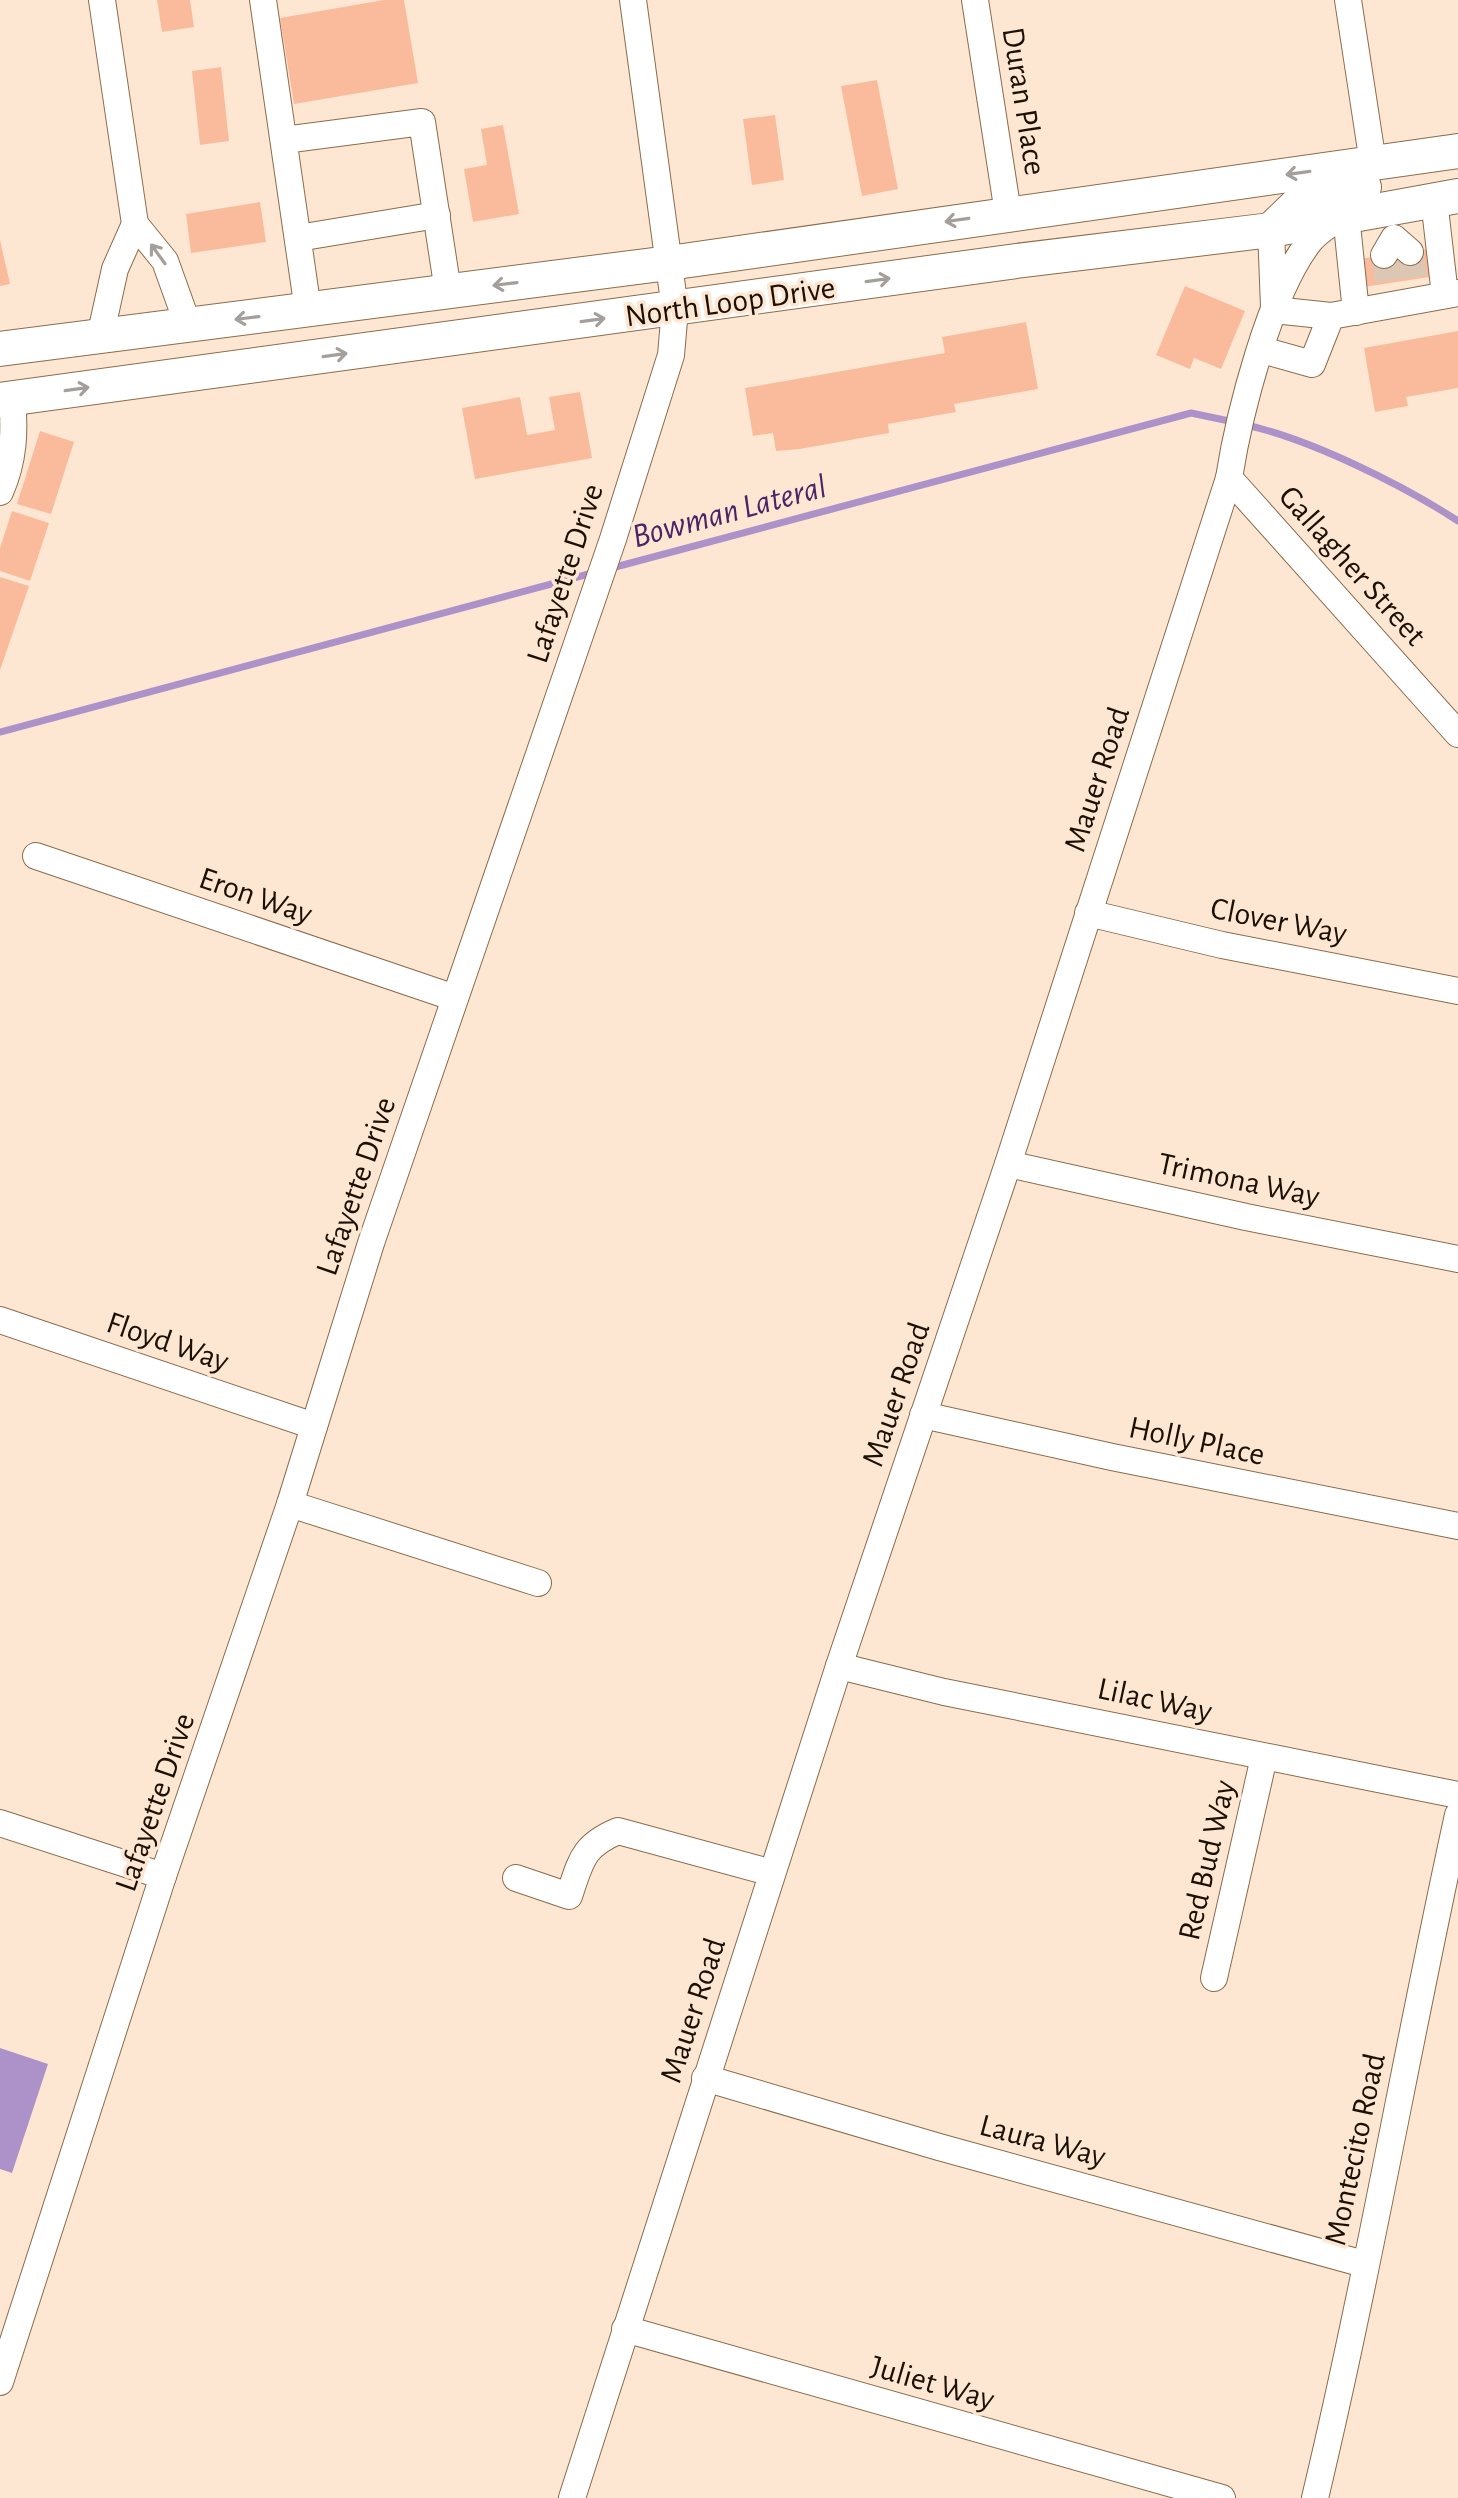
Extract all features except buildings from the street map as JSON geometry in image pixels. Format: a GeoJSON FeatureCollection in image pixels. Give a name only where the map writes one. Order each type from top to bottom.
{"type":"FeatureCollection","features":[{"type":"Feature","properties":{"kind":"main road","name":"North Loop Drive"},"geometry":{"type":"LineString","coordinates":[[0,349],[669,263],[1458,151]]}},
{"type":"Feature","properties":{"kind":"main road"},"geometry":{"type":"LineString","coordinates":[[1271,230],[1305,197],[1442,175],[1458,168]]}},
{"type":"Feature","properties":{"kind":"main road","name":"North Loop Drive"},"geometry":{"type":"LineString","coordinates":[[6,399],[1016,261],[1271,230],[1343,216],[1395,238],[1446,198]]}},
{"type":"Feature","properties":{"kind":"street"},"geometry":{"type":"LineString","coordinates":[[102,0],[135,224],[165,261],[188,325]]}},
{"type":"Feature","properties":{"kind":"street"},"geometry":{"type":"LineString","coordinates":[[263,0],[308,310]]}},
{"type":"Feature","properties":{"kind":"street","name":"Lafayette Drive"},"geometry":{"type":"LineString","coordinates":[[0,2382],[163,1876],[290,1504],[371,1243],[594,596],[671,355],[675,309],[633,0]]}},
{"type":"Feature","properties":{"kind":"street","name":"Duran Place"},"geometry":{"type":"LineString","coordinates":[[975,0],[1008,213]]}},
{"type":"Feature","properties":{"kind":"street"},"geometry":{"type":"LineString","coordinates":[[1348,0],[1373,163]]}},
{"type":"Feature","properties":{"kind":"street"},"geometry":{"type":"LineString","coordinates":[[284,140],[422,122],[448,291]]}},
{"type":"Feature","properties":{"kind":"street"},"geometry":{"type":"LineString","coordinates":[[1274,310],[1344,314],[1402,291],[1452,294],[1446,198]]}},
{"type":"Feature","properties":{"kind":"street"},"geometry":{"type":"LineString","coordinates":[[298,238],[437,215]]}},
{"type":"Feature","properties":{"kind":"street"},"geometry":{"type":"LineString","coordinates":[[1262,350],[1312,364],[1344,314],[1343,216]]}},
{"type":"Feature","properties":{"kind":"street","name":"Mauer Road"},"geometry":{"type":"LineString","coordinates":[[572,2498],[839,1666],[1008,1164],[1229,478],[1234,445],[1274,310],[1310,241],[1343,216]]}},
{"type":"Feature","properties":{"kind":"street"},"geometry":{"type":"LineString","coordinates":[[100,337],[115,269],[135,224]]}},
{"type":"Feature","properties":{"kind":"street","name":"Mauer Road"},"geometry":{"type":"LineString","coordinates":[[1271,230],[1274,310]]}},
{"type":"Feature","properties":{"kind":"street"},"geometry":{"type":"LineString","coordinates":[[0,492],[8,474],[16,433],[6,399]]}},
{"type":"Feature","properties":{"kind":"street","name":"Gallagher Street"},"geometry":{"type":"LineString","coordinates":[[1229,478],[1458,734]]}},
{"type":"Feature","properties":{"kind":"street","name":"Eron Way"},"geometry":{"type":"LineString","coordinates":[[36,856],[455,998]]}},
{"type":"Feature","properties":{"kind":"street","name":"Clover Way"},"geometry":{"type":"LineString","coordinates":[[1088,913],[1222,945],[1458,991]]}},
{"type":"Feature","properties":{"kind":"street","name":"Trimona Way"},"geometry":{"type":"LineString","coordinates":[[1008,1164],[1246,1217],[1458,1259]]}},
{"type":"Feature","properties":{"kind":"street","name":"Floyd Way"},"geometry":{"type":"LineString","coordinates":[[0,1320],[314,1426]]}},
{"type":"Feature","properties":{"kind":"street","name":"Holly Place"},"geometry":{"type":"LineString","coordinates":[[923,1415],[1112,1457],[1458,1526]]}},
{"type":"Feature","properties":{"kind":"street"},"geometry":{"type":"LineString","coordinates":[[290,1504],[538,1583]]}},
{"type":"Feature","properties":{"kind":"street","name":"Lilac Way"},"geometry":{"type":"LineString","coordinates":[[839,1666],[944,1692],[1458,1795]]}},
{"type":"Feature","properties":{"kind":"street","name":"Red Bud Way"},"geometry":{"type":"LineString","coordinates":[[1214,1978],[1264,1757]]}},
{"type":"Feature","properties":{"kind":"street","name":"Montecito Road"},"geometry":{"type":"LineString","coordinates":[[1315,2498],[1395,2130],[1424,1970],[1458,1815]]}},
{"type":"Feature","properties":{"kind":"street"},"geometry":{"type":"LineString","coordinates":[[0,1823],[163,1876]]}},
{"type":"Feature","properties":{"kind":"street"},"geometry":{"type":"LineString","coordinates":[[516,1878],[569,1896],[584,1853],[597,1840],[618,1831],[772,1873]]}},
{"type":"Feature","properties":{"kind":"street","name":"Laura Way"},"geometry":{"type":"LineString","coordinates":[[705,2078],[939,2147],[1364,2264]]}},
{"type":"Feature","properties":{"kind":"street","name":"Juliet Way"},"geometry":{"type":"LineString","coordinates":[[625,2329],[1222,2498]]}},
{"type":"Feature","properties":{"kind":"shaded area"},"geometry":{"type":"Polygon","coordinates":[[[0,2048],[48,2064],[12,2173],[0,2169],[0,2048]]]}},
{"type":"Feature","properties":{"kind":"waterway","name":"Bowman Lateral"},"geometry":{"type":"LineString","coordinates":[[608,569],[1191,413],[1234,422]]}},
{"type":"Feature","properties":{"kind":"waterway","name":"Bowman Lateral"},"geometry":{"type":"LineString","coordinates":[[1246,425],[1327,452],[1411,493],[1458,521]]}},
{"type":"Feature","properties":{"kind":"waterway","name":"Bowman Lateral"},"geometry":{"type":"LineString","coordinates":[[0,732],[596,572]]}},
{"type":"Feature","properties":{"kind":"tunnel"},"geometry":{"type":"LineString","coordinates":[[1410,252],[1414,279]]}},
{"type":"Feature","properties":{"kind":"tunnel"},"geometry":{"type":"LineString","coordinates":[[1384,255],[1388,284]]}}]}
